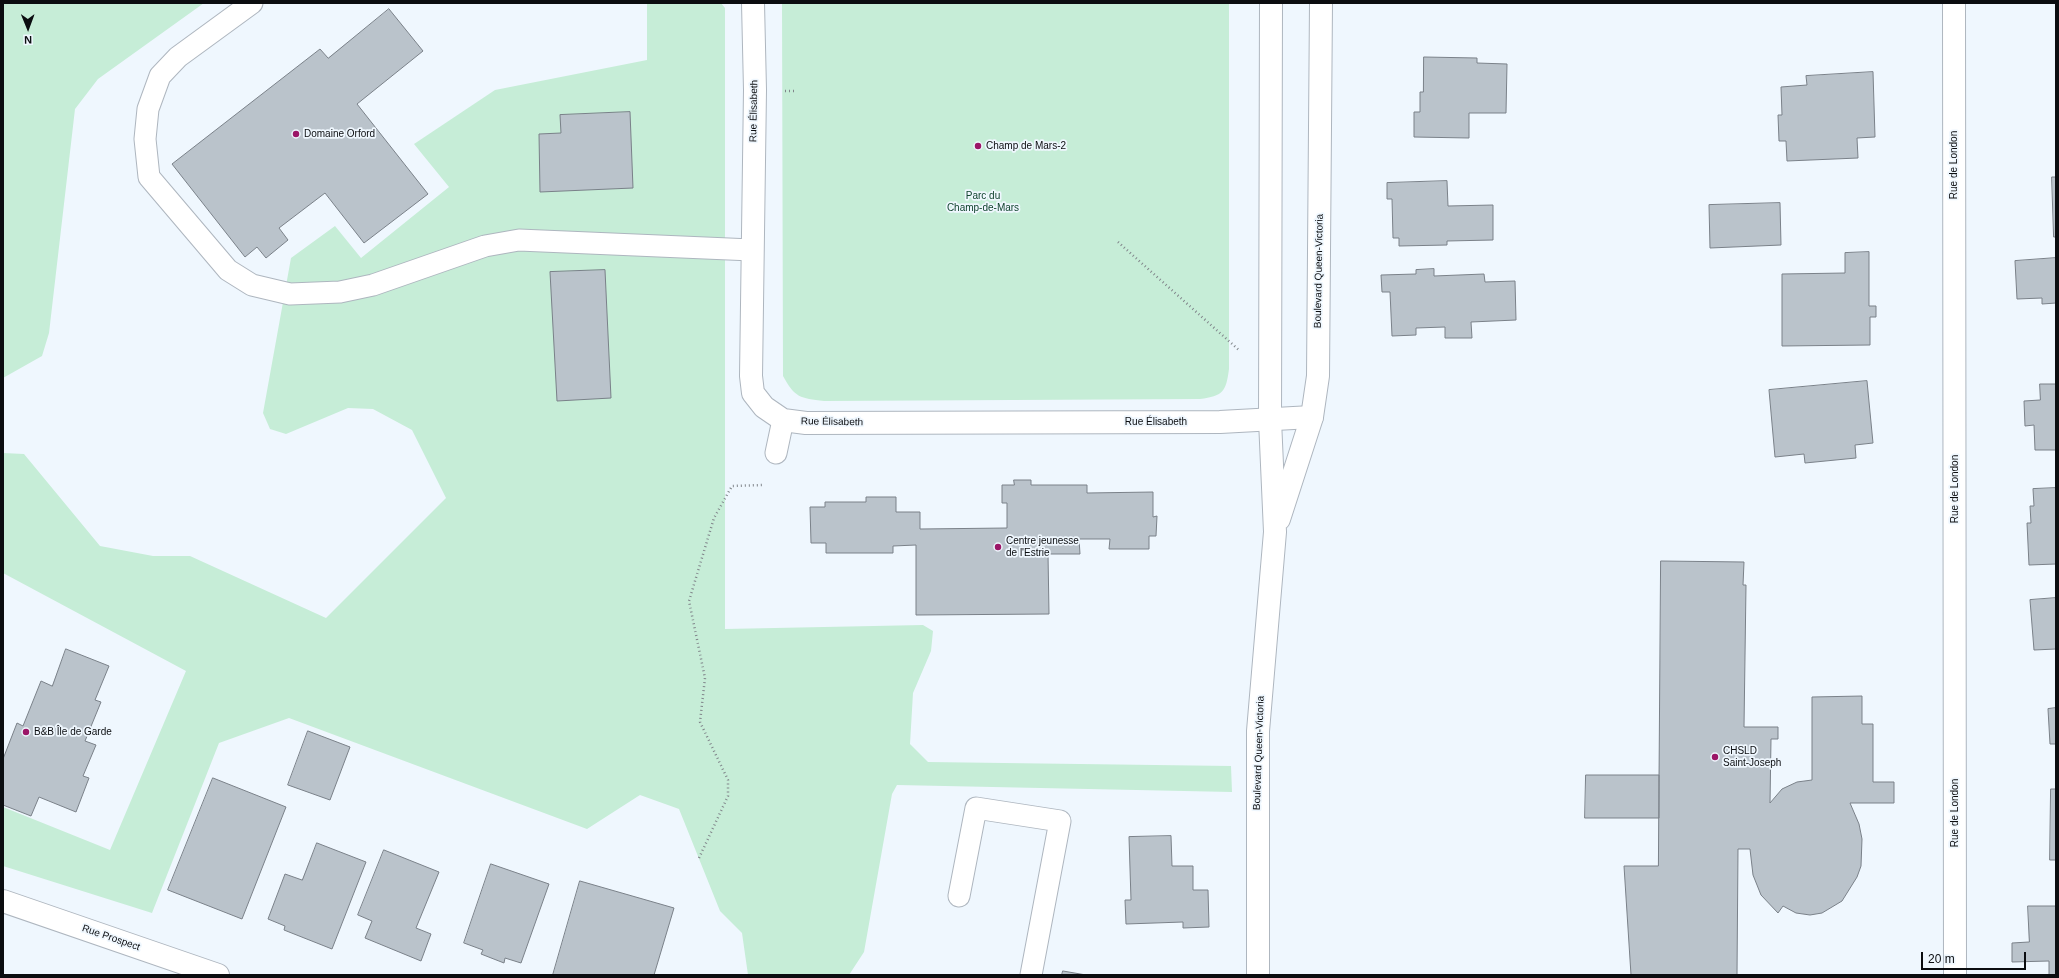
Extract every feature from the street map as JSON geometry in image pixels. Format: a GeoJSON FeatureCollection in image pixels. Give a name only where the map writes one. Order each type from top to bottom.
{"type":"FeatureCollection","features":[{"type":"Feature","properties":{"kind":"street","name":"Rue Élisabeth"},"geometry":{"type":"LineString","coordinates":[[753,3],[755,90],[751,376],[753,393],[764,407],[783,420],[838,423],[1220,422],[1312,417]]}},
{"type":"Feature","properties":{"kind":"street","name":"Boulevard Queen-Victoria"},"geometry":{"type":"LineString","coordinates":[[1258,975],[1258,731],[1275,532],[1270,420],[1271,3]]}},
{"type":"Feature","properties":{"kind":"street","name":"Boulevard Queen-Victoria"},"geometry":{"type":"LineString","coordinates":[[1275,532],[1312,417],[1318,376],[1321,3]]}},
{"type":"Feature","properties":{"kind":"street","name":"Rue de London"},"geometry":{"type":"LineString","coordinates":[[1954,3],[1955,975]]}},
{"type":"Feature","properties":{"kind":"street","name":"Rue Prospect"},"geometry":{"type":"LineString","coordinates":[[3,901],[218,975]]}},
{"type":"Feature","properties":{"kind":"lane"},"geometry":{"type":"LineString","coordinates":[[252,3],[178,57],[160,76],[148,109],[145,139],[148,177],[228,270],[252,285],[290,294],[340,292],[373,285],[485,246],[519,240],[752,250]]}},
{"type":"Feature","properties":{"kind":"lane"},"geometry":{"type":"LineString","coordinates":[[776,453],[783,420]]}},
{"type":"Feature","properties":{"kind":"lane"},"geometry":{"type":"LineString","coordinates":[[959,896],[976,808],[1060,821],[1030,975]]}},
{"type":"Feature","properties":{"kind":"path"},"geometry":{"type":"LineString","coordinates":[[1118,242],[1271,379]]}},
{"type":"Feature","properties":{"kind":"path"},"geometry":{"type":"LineString","coordinates":[[699,858],[728,796],[728,780],[700,722],[705,678],[689,601],[714,518],[732,486],[764,485]]}},
{"type":"Feature","properties":{"kind":"green space"},"geometry":{"type":"Polygon","coordinates":[[[3,3],[204,3],[98,79],[75,109],[49,333],[42,356],[3,378],[3,3]]]}},
{"type":"Feature","properties":{"kind":"green space"},"geometry":{"type":"Polygon","coordinates":[[[647,3],[721,3],[725,8],[725,629],[923,625],[933,631],[931,651],[913,693],[910,744],[928,762],[1231,766],[1232,792],[897,785],[892,794],[864,952],[849,975],[748,975],[742,933],[720,911],[679,809],[640,795],[587,829],[289,718],[219,743],[152,913],[3,866],[3,807],[110,850],[186,671],[3,573],[3,453],[24,454],[100,546],[153,556],[190,556],[326,618],[446,498],[412,430],[373,409],[348,408],[286,434],[270,429],[263,413],[291,258],[335,226],[361,258],[449,187],[414,144],[495,90],[647,60],[647,3]]]}},
{"type":"Feature","properties":{"kind":"green space","name":"Parc du Champ-de-Mars"},"geometry":{"type":"Polygon","coordinates":[[[782,3],[1229,3],[1229,369],[1225,388],[1222,392],[1208,398],[1200,399],[824,401],[804,398],[795,393],[783,376],[782,3]]]}},
{"type":"Feature","properties":{"kind":"building","name":"Domaine Orford"},"geometry":{"type":"Polygon","coordinates":[[[389,9],[423,51],[357,104],[428,194],[364,243],[325,193],[279,228],[288,240],[266,258],[257,247],[245,257],[172,164],[320,49],[328,58],[389,9]]]}},
{"type":"Feature","properties":{"kind":"building"},"geometry":{"type":"Polygon","coordinates":[[[1424,57],[1477,58],[1477,63],[1507,64],[1506,113],[1469,113],[1469,138],[1414,137],[1414,112],[1420,112],[1420,92],[1423,92],[1424,57]]]}},
{"type":"Feature","properties":{"kind":"building"},"geometry":{"type":"Polygon","coordinates":[[[1873,72],[1875,137],[1857,138],[1858,158],[1787,161],[1786,141],[1779,141],[1778,115],[1782,115],[1781,87],[1807,85],[1806,76],[1873,72]]]}},
{"type":"Feature","properties":{"kind":"building"},"geometry":{"type":"Polygon","coordinates":[[[630,112],[633,188],[540,192],[539,134],[561,133],[560,115],[630,112]]]}},
{"type":"Feature","properties":{"kind":"building"},"geometry":{"type":"Polygon","coordinates":[[[2052,177],[2056,177],[2056,237],[2054,237],[2052,177]]]}},
{"type":"Feature","properties":{"kind":"building"},"geometry":{"type":"Polygon","coordinates":[[[1447,181],[1448,206],[1493,205],[1493,240],[1447,241],[1447,245],[1399,246],[1399,238],[1393,238],[1392,199],[1387,199],[1387,183],[1447,181]]]}},
{"type":"Feature","properties":{"kind":"building"},"geometry":{"type":"Polygon","coordinates":[[[1780,203],[1781,245],[1710,248],[1709,205],[1780,203]]]}},
{"type":"Feature","properties":{"kind":"building"},"geometry":{"type":"Polygon","coordinates":[[[1869,252],[1869,306],[1876,306],[1876,317],[1870,317],[1870,345],[1782,346],[1782,274],[1845,273],[1845,253],[1869,252]]]}},
{"type":"Feature","properties":{"kind":"building"},"geometry":{"type":"Polygon","coordinates":[[[2056,258],[2056,303],[2042,304],[2042,298],[2017,299],[2015,261],[2056,258]]]}},
{"type":"Feature","properties":{"kind":"building"},"geometry":{"type":"Polygon","coordinates":[[[1434,269],[1434,276],[1484,274],[1485,282],[1515,281],[1516,320],[1471,322],[1472,338],[1445,338],[1445,327],[1416,328],[1416,335],[1392,336],[1390,292],[1382,292],[1381,275],[1416,274],[1416,270],[1434,269]]]}},
{"type":"Feature","properties":{"kind":"building"},"geometry":{"type":"Polygon","coordinates":[[[605,270],[611,398],[557,401],[550,272],[605,270]]]}},
{"type":"Feature","properties":{"kind":"building"},"geometry":{"type":"Polygon","coordinates":[[[1867,381],[1873,443],[1855,445],[1856,458],[1805,463],[1804,454],[1775,457],[1769,390],[1867,381]]]}},
{"type":"Feature","properties":{"kind":"building"},"geometry":{"type":"Polygon","coordinates":[[[2040,384],[2056,384],[2056,450],[2035,450],[2034,425],[2025,426],[2024,401],[2040,400],[2040,384]]]}},
{"type":"Feature","properties":{"kind":"building","name":"Centre jeunesse de l'Estrie"},"geometry":{"type":"Polygon","coordinates":[[[1014,480],[1031,480],[1031,485],[1087,485],[1087,493],[1153,492],[1153,517],[1157,516],[1156,536],[1149,536],[1149,549],[1109,549],[1110,539],[1079,539],[1080,554],[1048,554],[1049,614],[916,615],[916,545],[893,546],[893,553],[826,553],[826,543],[811,543],[810,507],[825,507],[825,502],[866,502],[866,497],[896,497],[896,512],[920,512],[920,529],[1007,528],[1007,503],[1002,503],[1002,485],[1014,485],[1014,480]]]}},
{"type":"Feature","properties":{"kind":"building"},"geometry":{"type":"Polygon","coordinates":[[[2056,488],[2056,564],[2029,565],[2027,523],[2031,523],[2030,506],[2034,506],[2033,489],[2056,488]]]}},
{"type":"Feature","properties":{"kind":"building","name":"CHSLD Saint-Joseph"},"geometry":{"type":"Polygon","coordinates":[[[1661,561],[1744,562],[1743,585],[1746,585],[1744,727],[1778,727],[1778,739],[1771,739],[1770,803],[1782,789],[1797,782],[1812,780],[1812,697],[1862,696],[1862,724],[1873,724],[1873,782],[1894,782],[1894,803],[1850,803],[1859,824],[1862,839],[1861,866],[1857,877],[1842,901],[1822,913],[1810,915],[1796,913],[1783,906],[1778,913],[1761,895],[1753,875],[1750,849],[1738,849],[1737,975],[1631,975],[1624,866],[1658,866],[1661,561]]]}},
{"type":"Feature","properties":{"kind":"building"},"geometry":{"type":"Polygon","coordinates":[[[2056,598],[2056,649],[2034,650],[2030,600],[2056,598]]]}},
{"type":"Feature","properties":{"kind":"building"},"geometry":{"type":"Polygon","coordinates":[[[66,649],[109,666],[95,700],[101,702],[85,741],[96,745],[83,776],[89,778],[76,812],[39,797],[31,816],[3,805],[3,759],[17,723],[23,726],[41,681],[52,686],[66,649]]]}},
{"type":"Feature","properties":{"kind":"building"},"geometry":{"type":"Polygon","coordinates":[[[2056,708],[2056,744],[2050,744],[2048,709],[2056,708]]]}},
{"type":"Feature","properties":{"kind":"building"},"geometry":{"type":"Polygon","coordinates":[[[308,731],[350,747],[330,800],[288,785],[308,731]]]}},
{"type":"Feature","properties":{"kind":"building"},"geometry":{"type":"Polygon","coordinates":[[[1586,775],[1659,775],[1659,818],[1585,818],[1586,775]]]}},
{"type":"Feature","properties":{"kind":"building"},"geometry":{"type":"Polygon","coordinates":[[[213,778],[286,807],[242,919],[168,890],[213,778]]]}},
{"type":"Feature","properties":{"kind":"building"},"geometry":{"type":"Polygon","coordinates":[[[2051,789],[2056,789],[2056,860],[2050,860],[2051,789]]]}},
{"type":"Feature","properties":{"kind":"building"},"geometry":{"type":"Polygon","coordinates":[[[1171,836],[1172,866],[1193,866],[1193,890],[1208,890],[1209,927],[1183,928],[1183,922],[1126,924],[1125,900],[1131,900],[1129,837],[1171,836]]]}},
{"type":"Feature","properties":{"kind":"building"},"geometry":{"type":"Polygon","coordinates":[[[317,843],[366,862],[332,949],[284,930],[285,926],[268,919],[285,874],[302,880],[317,843]]]}},
{"type":"Feature","properties":{"kind":"building"},"geometry":{"type":"Polygon","coordinates":[[[384,850],[439,872],[416,928],[431,934],[421,961],[365,938],[372,921],[358,915],[384,850]]]}},
{"type":"Feature","properties":{"kind":"building"},"geometry":{"type":"Polygon","coordinates":[[[491,864],[549,884],[521,963],[505,958],[504,963],[481,954],[483,950],[464,943],[491,864]]]}},
{"type":"Feature","properties":{"kind":"building"},"geometry":{"type":"Polygon","coordinates":[[[580,881],[674,908],[654,975],[553,975],[580,881]]]}},
{"type":"Feature","properties":{"kind":"building"},"geometry":{"type":"Polygon","coordinates":[[[2028,906],[2056,906],[2056,975],[2049,975],[2049,961],[2012,962],[2012,943],[2029,942],[2028,906]]]}},
{"type":"Feature","properties":{"kind":"building"},"geometry":{"type":"Polygon","coordinates":[[[1063,971],[1086,975],[1062,975],[1063,971]]]}},
{"type":"Feature","properties":{"kind":"place","name":"Domaine Orford"},"geometry":{"type":"Point","coordinates":[296,134]}},
{"type":"Feature","properties":{"kind":"place","name":"Champ de Mars-2"},"geometry":{"type":"Point","coordinates":[978,146]}},
{"type":"Feature","properties":{"kind":"place","name":"Centre jeunesse de l'Estrie"},"geometry":{"type":"Point","coordinates":[998,547]}},
{"type":"Feature","properties":{"kind":"place","name":"B&B Île de Garde"},"geometry":{"type":"Point","coordinates":[26,732]}},
{"type":"Feature","properties":{"kind":"place","name":"CHSLD Saint-Joseph"},"geometry":{"type":"Point","coordinates":[1715,757]}}]}
